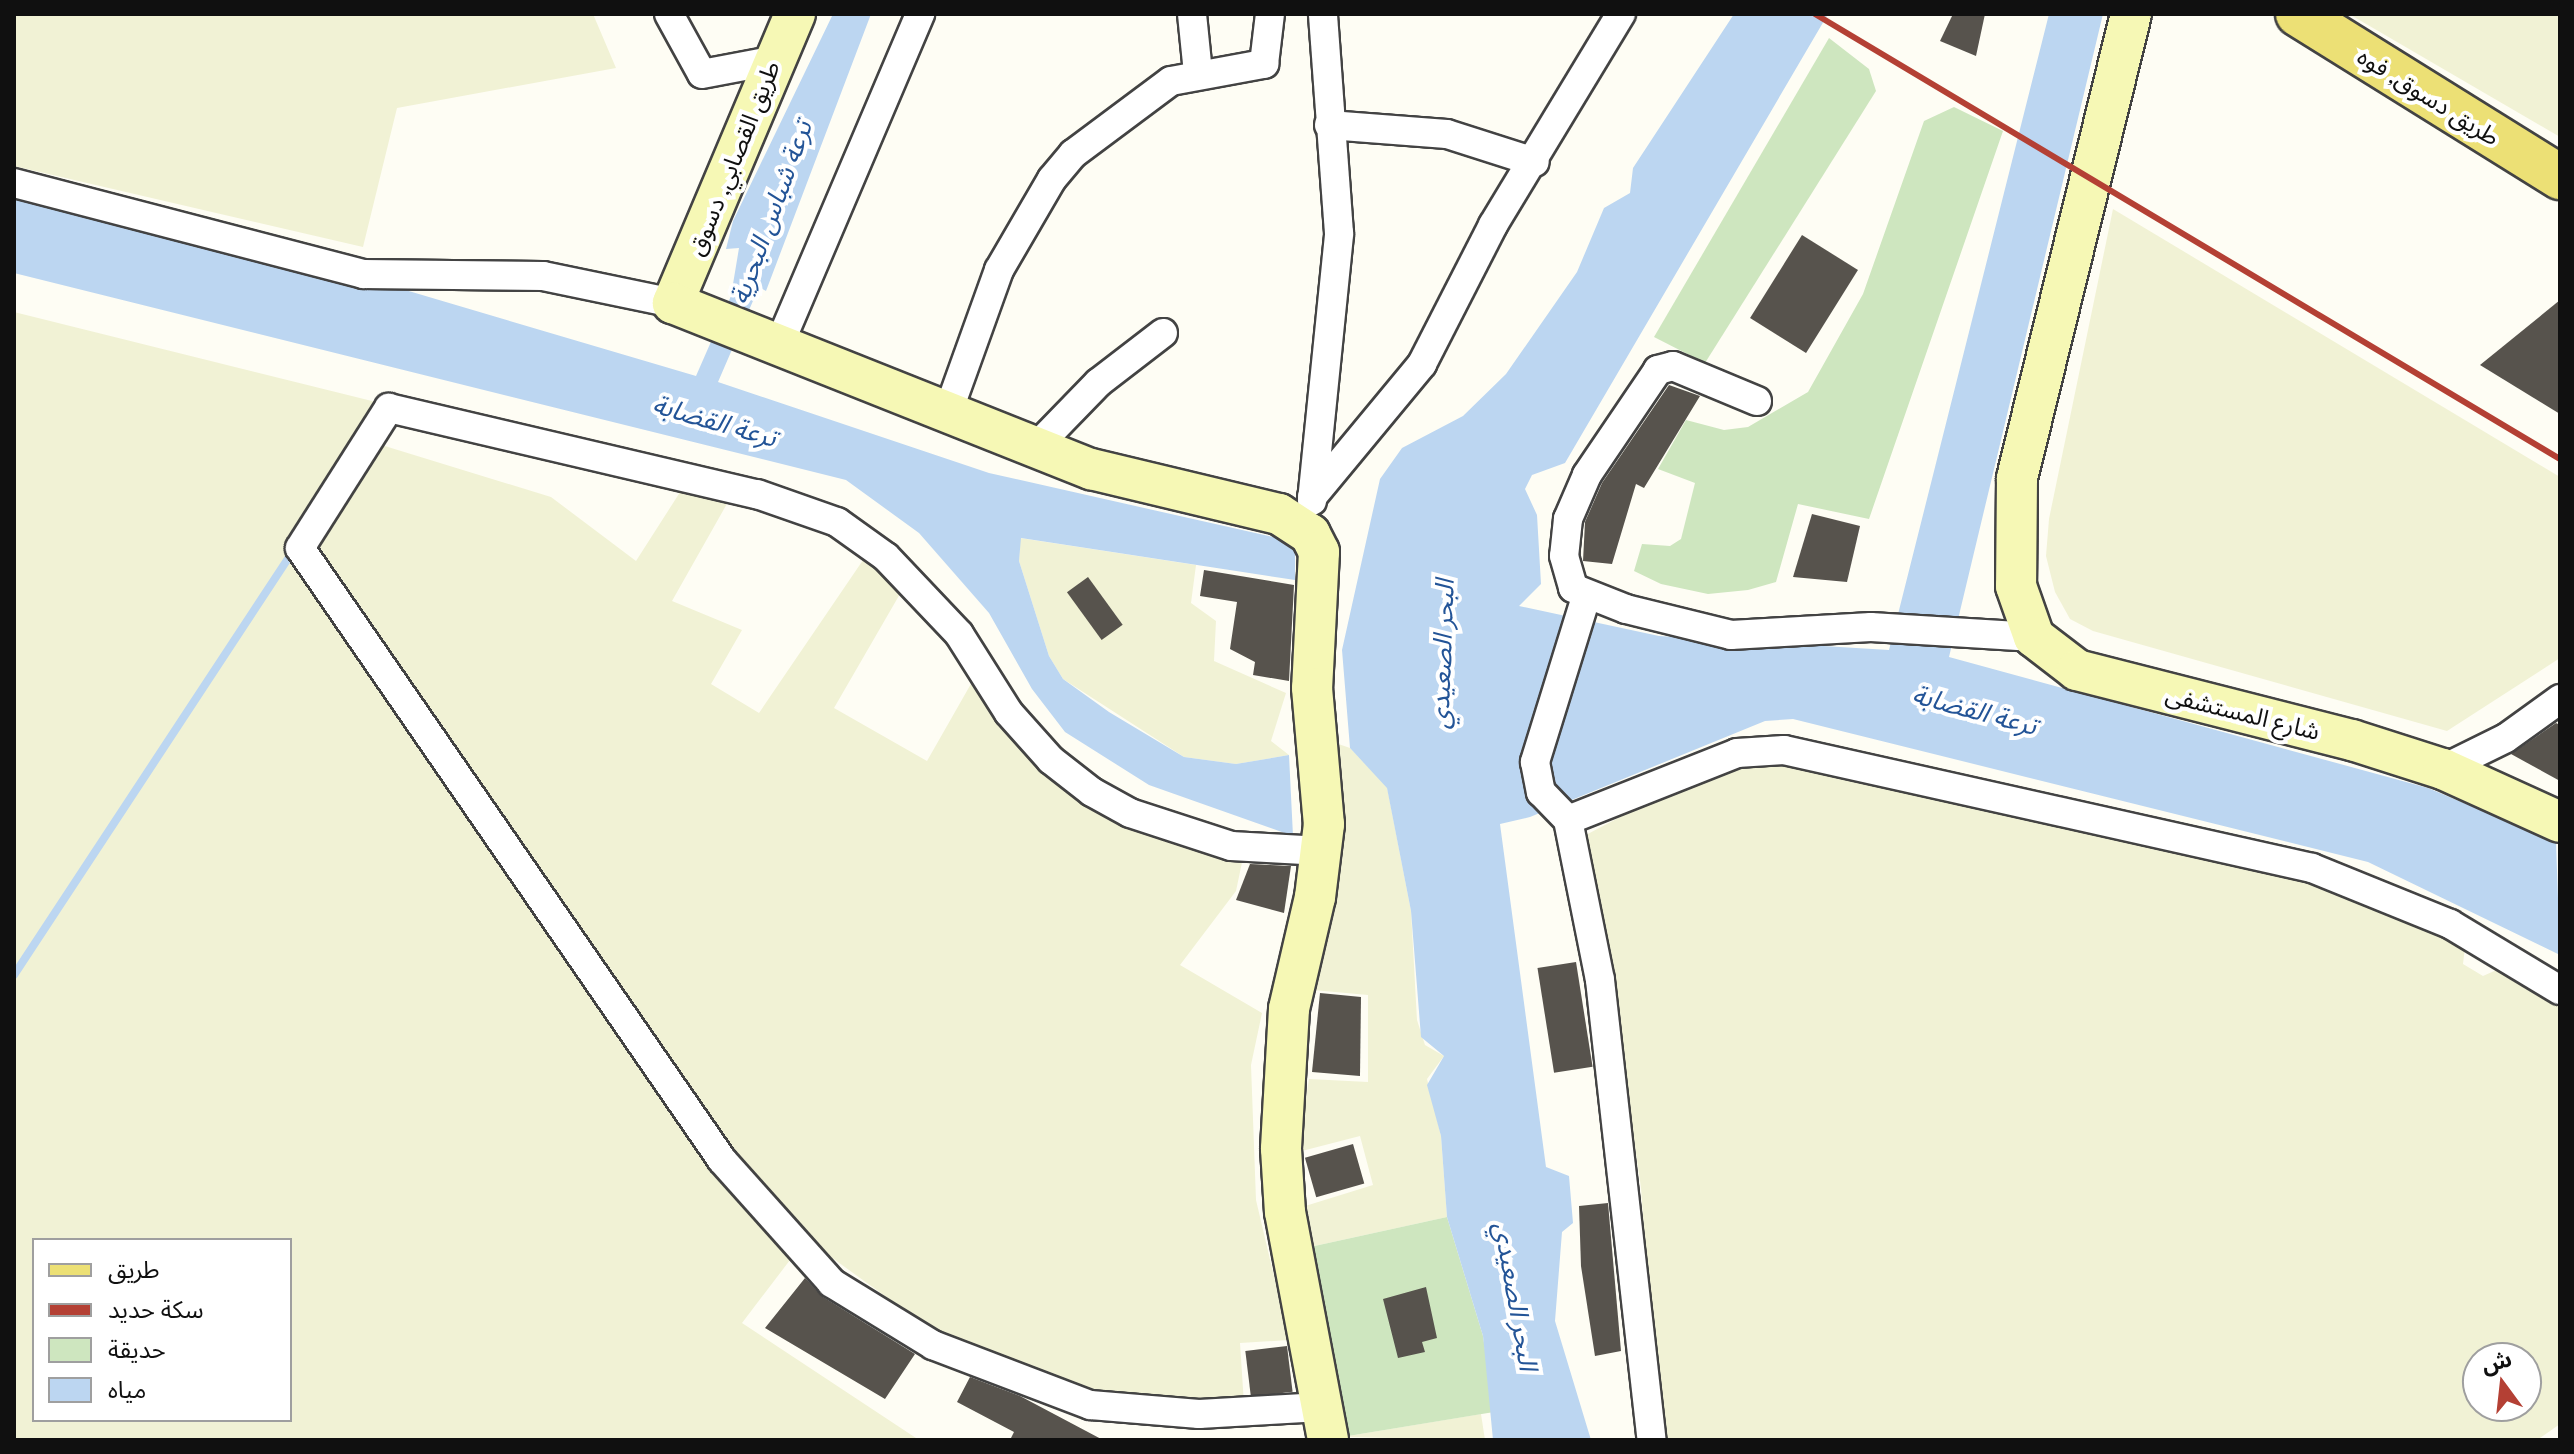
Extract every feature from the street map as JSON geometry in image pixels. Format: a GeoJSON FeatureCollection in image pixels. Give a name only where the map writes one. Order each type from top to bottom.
{"type":"FeatureCollection","features":[{"type":"Feature","properties":{"kind":"main road","name":"طريق القصابي, دسوق"},"geometry":{"type":"LineString","coordinates":[[673,303],[771,61],[795,14]]}},
{"type":"Feature","properties":{"kind":"main road"},"geometry":{"type":"LineString","coordinates":[[2131,14],[2134,58]]}},
{"type":"Feature","properties":{"kind":"main road"},"geometry":{"type":"LineString","coordinates":[[2034,637],[2016,586],[2021,531],[2041,486],[2134,58],[2157,14]]}},
{"type":"Feature","properties":{"kind":"main road","name":"طريق دسوق, فوه"},"geometry":{"type":"LineString","coordinates":[[2298,14],[2560,177]]}},
{"type":"Feature","properties":{"kind":"main road"},"geometry":{"type":"LineString","coordinates":[[673,303],[949,409],[1035,448],[1160,489],[1279,514],[1311,516],[1319,587],[1312,688],[1323,837],[1289,1009],[1281,1149],[1285,1212],[1324,1424]]}},
{"type":"Feature","properties":{"kind":"main road","name":"شارع المستشفى"},"geometry":{"type":"LineString","coordinates":[[2034,637],[2077,670],[2352,740],[2443,769],[2560,822]]}},
{"type":"Feature","properties":{"kind":"street"},"geometry":{"type":"LineString","coordinates":[[669,14],[702,74],[771,61]]}},
{"type":"Feature","properties":{"kind":"street"},"geometry":{"type":"LineString","coordinates":[[752,334],[920,14]]}},
{"type":"Feature","properties":{"kind":"street"},"geometry":{"type":"LineString","coordinates":[[1192,14],[1198,73]]}},
{"type":"Feature","properties":{"kind":"street"},"geometry":{"type":"LineString","coordinates":[[949,409],[999,270],[1037,199],[1096,136],[1171,81],[1198,73],[1251,71],[1264,64],[1270,14]]}},
{"type":"Feature","properties":{"kind":"street"},"geometry":{"type":"LineString","coordinates":[[1311,516],[1339,233],[1323,14]]}},
{"type":"Feature","properties":{"kind":"street"},"geometry":{"type":"LineString","coordinates":[[1311,516],[1422,364],[1493,225],[1535,162],[1621,14]]}},
{"type":"Feature","properties":{"kind":"street"},"geometry":{"type":"LineString","coordinates":[[1329,125],[1447,134],[1535,162]]}},
{"type":"Feature","properties":{"kind":"street"},"geometry":{"type":"LineString","coordinates":[[14,183],[363,274],[543,276],[673,303]]}},
{"type":"Feature","properties":{"kind":"street"},"geometry":{"type":"LineString","coordinates":[[1035,448],[1098,383],[1163,333]]}},
{"type":"Feature","properties":{"kind":"street"},"geometry":{"type":"LineString","coordinates":[[1757,401],[1673,366],[1651,377],[1587,475],[1568,519],[1567,573],[1586,597],[1731,635],[1904,629],[1946,635],[2034,637]]}},
{"type":"Feature","properties":{"kind":"street"},"geometry":{"type":"LineString","coordinates":[[1323,837],[1219,843],[1130,813],[1092,792],[1051,760],[1009,713],[959,634],[886,557],[837,522],[757,494],[389,408],[300,548],[713,1148],[832,1283],[933,1345],[1090,1405],[1324,1424]]}},
{"type":"Feature","properties":{"kind":"street"},"geometry":{"type":"LineString","coordinates":[[1586,597],[1535,762],[1541,792],[1568,820],[1600,980],[1652,1440]]}},
{"type":"Feature","properties":{"kind":"street"},"geometry":{"type":"LineString","coordinates":[[2443,769],[2506,738],[2560,699]]}},
{"type":"Feature","properties":{"kind":"street"},"geometry":{"type":"LineString","coordinates":[[1568,820],[1737,753],[1784,750],[2312,868],[2450,924],[2560,990]]}},
{"type":"Feature","properties":{"kind":"green space"},"geometry":{"type":"Polygon","coordinates":[[[14,14],[593,14],[616,68],[397,108],[363,247],[14,166],[14,14]]]}},
{"type":"Feature","properties":{"kind":"green space"},"geometry":{"type":"Polygon","coordinates":[[[2349,14],[2560,14],[2560,137],[2349,14]]]}},
{"type":"Feature","properties":{"kind":"green space"},"geometry":{"type":"Polygon","coordinates":[[[1829,38],[1869,69],[1876,91],[1705,363],[1654,337],[1829,38]]]}},
{"type":"Feature","properties":{"kind":"green space"},"geometry":{"type":"Polygon","coordinates":[[[1954,107],[2003,131],[1869,519],[1798,504],[1776,582],[1748,590],[1708,594],[1661,584],[1634,571],[1642,544],[1670,546],[1681,539],[1695,483],[1658,469],[1686,420],[1724,430],[1748,427],[1808,392],[1863,294],[1924,121],[1954,107]]]}},
{"type":"Feature","properties":{"kind":"green space"},"geometry":{"type":"Polygon","coordinates":[[[2113,209],[2560,477],[2560,658],[2447,731],[2093,631],[2070,619],[2055,592],[2046,556],[2049,519],[2113,209]]]}},
{"type":"Feature","properties":{"kind":"green space"},"geometry":{"type":"Polygon","coordinates":[[[14,312],[376,402],[362,439],[551,497],[636,561],[691,475],[737,486],[672,601],[742,630],[711,684],[759,713],[876,541],[915,568],[834,708],[927,761],[980,668],[1083,782],[1245,848],[1236,891],[1180,965],[1262,1013],[1251,1065],[1256,1200],[1289,1340],[1240,1343],[1244,1404],[1080,1393],[964,1353],[806,1239],[742,1323],[919,1440],[14,1440],[14,312]]]}},
{"type":"Feature","properties":{"kind":"green space"},"geometry":{"type":"Polygon","coordinates":[[[1020,538],[1196,565],[1191,603],[1216,621],[1214,661],[1286,693],[1271,741],[1289,755],[1236,764],[1184,757],[1063,679],[1049,656],[1019,561],[1020,538]]]}},
{"type":"Feature","properties":{"kind":"green space"},"geometry":{"type":"Polygon","coordinates":[[[1324,739],[1350,748],[1387,787],[1411,911],[1417,1020],[1425,1045],[1444,1056],[1427,1079],[1441,1136],[1447,1217],[1310,1247],[1302,1207],[1373,1185],[1360,1136],[1298,1152],[1309,1079],[1368,1082],[1368,995],[1313,990],[1324,739]]]}},
{"type":"Feature","properties":{"kind":"green space"},"geometry":{"type":"Polygon","coordinates":[[[1766,757],[2272,867],[2452,937],[2465,947],[2463,964],[2483,976],[2501,968],[2560,1002],[2560,1424],[2537,1440],[1659,1440],[1641,1188],[1611,977],[1582,837],[1683,784],[1766,757]]]}},
{"type":"Feature","properties":{"kind":"green space"},"geometry":{"type":"Polygon","coordinates":[[[1447,1217],[1483,1336],[1494,1412],[1342,1437],[1310,1247],[1447,1217]]]}},
{"type":"Feature","properties":{"kind":"green space"},"geometry":{"type":"Polygon","coordinates":[[[1481,1414],[1485,1440],[1342,1437],[1481,1414]]]}},
{"type":"Feature","properties":{"kind":"water"},"geometry":{"type":"Polygon","coordinates":[[[833,14],[871,14],[766,291],[759,287],[718,382],[989,473],[1295,542],[1295,580],[1021,538],[1019,561],[1049,656],[1063,679],[1109,712],[1184,757],[1236,764],[1289,755],[1293,836],[1149,785],[1065,732],[1032,689],[989,613],[919,533],[846,480],[14,273],[14,186],[358,276],[696,376],[731,296],[739,248],[726,249],[733,221],[833,14]]]}},
{"type":"Feature","properties":{"kind":"water"},"geometry":{"type":"Polygon","coordinates":[[[1734,14],[1828,14],[1565,463],[1532,475],[1525,489],[1537,515],[1541,584],[1519,606],[1659,636],[1889,650],[2049,14],[2103,14],[1949,657],[2428,788],[2556,842],[2560,955],[2368,862],[1793,719],[1765,721],[1530,817],[1500,824],[1546,1167],[1569,1176],[1573,1223],[1562,1232],[1555,1321],[1591,1440],[1493,1440],[1483,1336],[1447,1217],[1441,1136],[1427,1085],[1444,1056],[1421,1037],[1411,911],[1387,788],[1350,748],[1342,650],[1380,479],[1402,448],[1463,416],[1506,374],[1577,272],[1604,208],[1630,193],[1633,168],[1734,14]]]}},
{"type":"Feature","properties":{"kind":"building"},"geometry":{"type":"Polygon","coordinates":[[[1953,14],[1985,14],[1976,56],[1940,41],[1953,14]]]}},
{"type":"Feature","properties":{"kind":"building"},"geometry":{"type":"Polygon","coordinates":[[[1802,235],[1858,270],[1806,353],[1750,318],[1802,235]]]}},
{"type":"Feature","properties":{"kind":"building"},"geometry":{"type":"Polygon","coordinates":[[[2560,300],[2560,414],[2480,365],[2560,300]]]}},
{"type":"Feature","properties":{"kind":"building"},"geometry":{"type":"Polygon","coordinates":[[[1669,385],[1700,396],[1644,488],[1636,484],[1612,564],[1583,561],[1585,522],[1602,483],[1669,385]]]}},
{"type":"Feature","properties":{"kind":"building"},"geometry":{"type":"Polygon","coordinates":[[[1812,514],[1860,526],[1847,582],[1793,577],[1812,514]]]}},
{"type":"Feature","properties":{"kind":"building"},"geometry":{"type":"Polygon","coordinates":[[[1204,570],[1294,585],[1289,681],[1253,675],[1255,662],[1230,649],[1237,602],[1200,596],[1204,570]]]}},
{"type":"Feature","properties":{"kind":"building"},"geometry":{"type":"Polygon","coordinates":[[[1088,577],[1123,625],[1102,640],[1067,592],[1088,577]]]}},
{"type":"Feature","properties":{"kind":"building"},"geometry":{"type":"Polygon","coordinates":[[[2556,723],[2560,725],[2560,781],[2511,754],[2556,723]]]}},
{"type":"Feature","properties":{"kind":"building"},"geometry":{"type":"Polygon","coordinates":[[[1250,864],[1291,866],[1284,913],[1236,900],[1250,864]]]}},
{"type":"Feature","properties":{"kind":"building"},"geometry":{"type":"Polygon","coordinates":[[[1576,962],[1593,1067],[1554,1073],[1537,968],[1576,962]]]}},
{"type":"Feature","properties":{"kind":"building"},"geometry":{"type":"Polygon","coordinates":[[[1320,993],[1361,997],[1360,1076],[1312,1072],[1320,993]]]}},
{"type":"Feature","properties":{"kind":"building"},"geometry":{"type":"Polygon","coordinates":[[[1353,1144],[1364,1183],[1316,1197],[1305,1158],[1353,1144]]]}},
{"type":"Feature","properties":{"kind":"building"},"geometry":{"type":"Polygon","coordinates":[[[1608,1203],[1621,1351],[1595,1356],[1581,1266],[1579,1206],[1608,1203]]]}},
{"type":"Feature","properties":{"kind":"building"},"geometry":{"type":"Polygon","coordinates":[[[805,1278],[823,1297],[915,1354],[885,1399],[765,1328],[805,1278]]]}},
{"type":"Feature","properties":{"kind":"building"},"geometry":{"type":"Polygon","coordinates":[[[1426,1287],[1437,1338],[1422,1342],[1425,1352],[1398,1358],[1383,1299],[1426,1287]]]}},
{"type":"Feature","properties":{"kind":"building"},"geometry":{"type":"Polygon","coordinates":[[[1287,1346],[1293,1392],[1251,1397],[1245,1351],[1287,1346]]]}},
{"type":"Feature","properties":{"kind":"building"},"geometry":{"type":"Polygon","coordinates":[[[970,1377],[1020,1396],[1103,1440],[1010,1440],[1014,1432],[957,1402],[970,1377]]]}},
{"type":"Feature","properties":{"kind":"waterway"},"geometry":{"type":"LineString","coordinates":[[14,975],[295,548]]}},
{"type":"Feature","properties":{"kind":"railway"},"geometry":{"type":"LineString","coordinates":[[1815,14],[2560,459]]}},
{"type":"Feature","properties":{"kind":"water label","name":"ترعة شباس البحرية"},"geometry":{"type":"Point","coordinates":[770,212]}},
{"type":"Feature","properties":{"kind":"water label","name":"ترعة القضابة"},"geometry":{"type":"Point","coordinates":[715,420]}},
{"type":"Feature","properties":{"kind":"water label","name":"البحر الصعيدي"},"geometry":{"type":"Point","coordinates":[1441,654]}},
{"type":"Feature","properties":{"kind":"water label","name":"ترعة القضابة"},"geometry":{"type":"Point","coordinates":[1975,709]}},
{"type":"Feature","properties":{"kind":"water label","name":"البحر الصعيدي"},"geometry":{"type":"Point","coordinates":[1517,1296]}}]}
